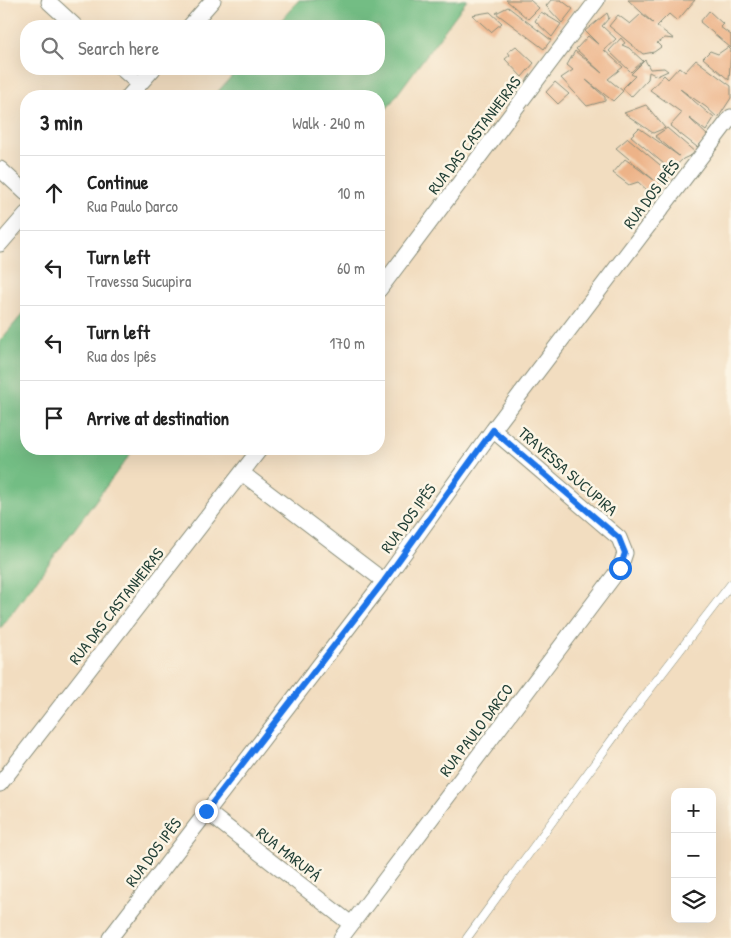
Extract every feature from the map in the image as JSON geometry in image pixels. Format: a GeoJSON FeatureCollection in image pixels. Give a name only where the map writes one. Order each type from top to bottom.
{"type":"FeatureCollection","features":[{"type":"Feature","properties":{"kind":"street"},"geometry":{"type":"LineString","coordinates":[[195,20],[212,0]]}},
{"type":"Feature","properties":{"kind":"street","name":"RUA DAS CASTANHEIRAS"},"geometry":{"type":"LineString","coordinates":[[385,282],[597,0]]}},
{"type":"Feature","properties":{"kind":"street"},"geometry":{"type":"LineString","coordinates":[[49,2],[68,20]]}},
{"type":"Feature","properties":{"kind":"street"},"geometry":{"type":"LineString","coordinates":[[129,75],[139,84]]}},
{"type":"Feature","properties":{"kind":"street"},"geometry":{"type":"LineString","coordinates":[[134,90],[147,75]]}},
{"type":"Feature","properties":{"kind":"street","name":"RUA DOS IPÊS"},"geometry":{"type":"LineString","coordinates":[[110,938],[384,581],[493,430],[731,117]]}},
{"type":"Feature","properties":{"kind":"street"},"geometry":{"type":"LineString","coordinates":[[0,169],[20,187]]}},
{"type":"Feature","properties":{"kind":"street"},"geometry":{"type":"LineString","coordinates":[[0,244],[20,221]]}},
{"type":"Feature","properties":{"kind":"street","name":"TRAVESSA SUCUPIRA"},"geometry":{"type":"LineString","coordinates":[[493,430],[619,538]]}},
{"type":"Feature","properties":{"kind":"street","name":"RUA DAS CASTANHEIRAS"},"geometry":{"type":"LineString","coordinates":[[0,784],[256,455]]}},
{"type":"Feature","properties":{"kind":"street"},"geometry":{"type":"LineString","coordinates":[[242,473],[384,581]]}},
{"type":"Feature","properties":{"kind":"street","name":"RUA PAULO DARCO"},"geometry":{"type":"LineString","coordinates":[[341,938],[620,568],[625,553],[619,538]]}},
{"type":"Feature","properties":{"kind":"street","name":"RUA MARUPÁ"},"geometry":{"type":"LineString","coordinates":[[206,811],[351,924]]}},
{"type":"Feature","properties":{"kind":"lane"},"geometry":{"type":"LineString","coordinates":[[467,938],[633,711],[731,584]]}},
{"type":"Feature","properties":{"kind":"green space"},"geometry":{"type":"Polygon","coordinates":[[[299,0],[467,0],[385,111],[385,90],[219,90],[233,75],[385,75],[385,20],[281,20],[299,0]]]}},
{"type":"Feature","properties":{"kind":"green space"},"geometry":{"type":"Polygon","coordinates":[[[20,317],[20,455],[130,455],[0,629],[0,341],[20,317]]]}},
{"type":"Feature","properties":{"kind":"building"},"geometry":{"type":"Polygon","coordinates":[[[506,0],[530,0],[539,8],[528,19],[506,0]]]}},
{"type":"Feature","properties":{"kind":"building"},"geometry":{"type":"Polygon","coordinates":[[[551,0],[561,0],[573,9],[562,23],[546,6],[551,0]]]}},
{"type":"Feature","properties":{"kind":"building"},"geometry":{"type":"Polygon","coordinates":[[[628,0],[695,0],[677,21],[669,14],[657,26],[674,39],[665,38],[657,43],[661,47],[654,52],[643,54],[609,26],[618,15],[630,24],[641,14],[653,23],[628,0]]]}},
{"type":"Feature","properties":{"kind":"building"},"geometry":{"type":"Polygon","coordinates":[[[508,7],[551,40],[544,49],[496,13],[508,7]]]}},
{"type":"Feature","properties":{"kind":"building"},"geometry":{"type":"Polygon","coordinates":[[[709,11],[723,24],[720,27],[731,35],[731,48],[700,22],[709,11]]]}},
{"type":"Feature","properties":{"kind":"building"},"geometry":{"type":"Polygon","coordinates":[[[490,12],[502,23],[491,32],[472,15],[490,12]]]}},
{"type":"Feature","properties":{"kind":"building"},"geometry":{"type":"Polygon","coordinates":[[[541,12],[561,24],[552,37],[535,21],[541,12]]]}},
{"type":"Feature","properties":{"kind":"building"},"geometry":{"type":"Polygon","coordinates":[[[607,13],[609,18],[602,26],[616,39],[604,50],[623,67],[608,79],[623,91],[613,101],[586,80],[605,97],[605,101],[587,106],[561,78],[573,70],[567,65],[575,51],[602,73],[576,49],[588,36],[599,45],[585,31],[607,13]]]}},
{"type":"Feature","properties":{"kind":"building"},"geometry":{"type":"Polygon","coordinates":[[[621,38],[625,43],[622,45],[629,48],[643,61],[631,72],[609,51],[621,38]]]}},
{"type":"Feature","properties":{"kind":"building"},"geometry":{"type":"Polygon","coordinates":[[[516,46],[534,63],[522,77],[505,59],[510,55],[508,52],[516,46]]]}},
{"type":"Feature","properties":{"kind":"building"},"geometry":{"type":"Polygon","coordinates":[[[728,47],[731,50],[729,80],[703,58],[710,51],[718,54],[728,47]]]}},
{"type":"Feature","properties":{"kind":"building"},"geometry":{"type":"Polygon","coordinates":[[[645,60],[650,69],[664,68],[668,71],[657,76],[649,72],[648,79],[631,97],[623,88],[635,76],[631,74],[645,60]]]}},
{"type":"Feature","properties":{"kind":"building"},"geometry":{"type":"Polygon","coordinates":[[[696,60],[731,86],[731,98],[718,118],[680,89],[714,118],[706,131],[689,118],[709,137],[697,147],[670,126],[682,113],[650,90],[664,75],[668,79],[679,67],[685,72],[696,60]]]}},
{"type":"Feature","properties":{"kind":"building"},"geometry":{"type":"Polygon","coordinates":[[[555,82],[569,94],[558,104],[546,92],[555,82]]]}},
{"type":"Feature","properties":{"kind":"building"},"geometry":{"type":"Polygon","coordinates":[[[646,105],[665,128],[653,133],[624,113],[646,105]]]}},
{"type":"Feature","properties":{"kind":"building"},"geometry":{"type":"Polygon","coordinates":[[[639,128],[679,156],[655,136],[667,128],[696,153],[683,159],[671,170],[631,136],[639,128]]]}},
{"type":"Feature","properties":{"kind":"building"},"geometry":{"type":"Polygon","coordinates":[[[628,138],[672,175],[660,185],[648,191],[638,182],[629,185],[613,173],[625,159],[654,180],[616,148],[628,138]]]}},
{"type":"Feature","properties":{"kind":"route"},"geometry":{"type":"LineString","coordinates":[[206,811],[384,581],[493,430],[619,538],[625,553],[620,568]]}}]}
